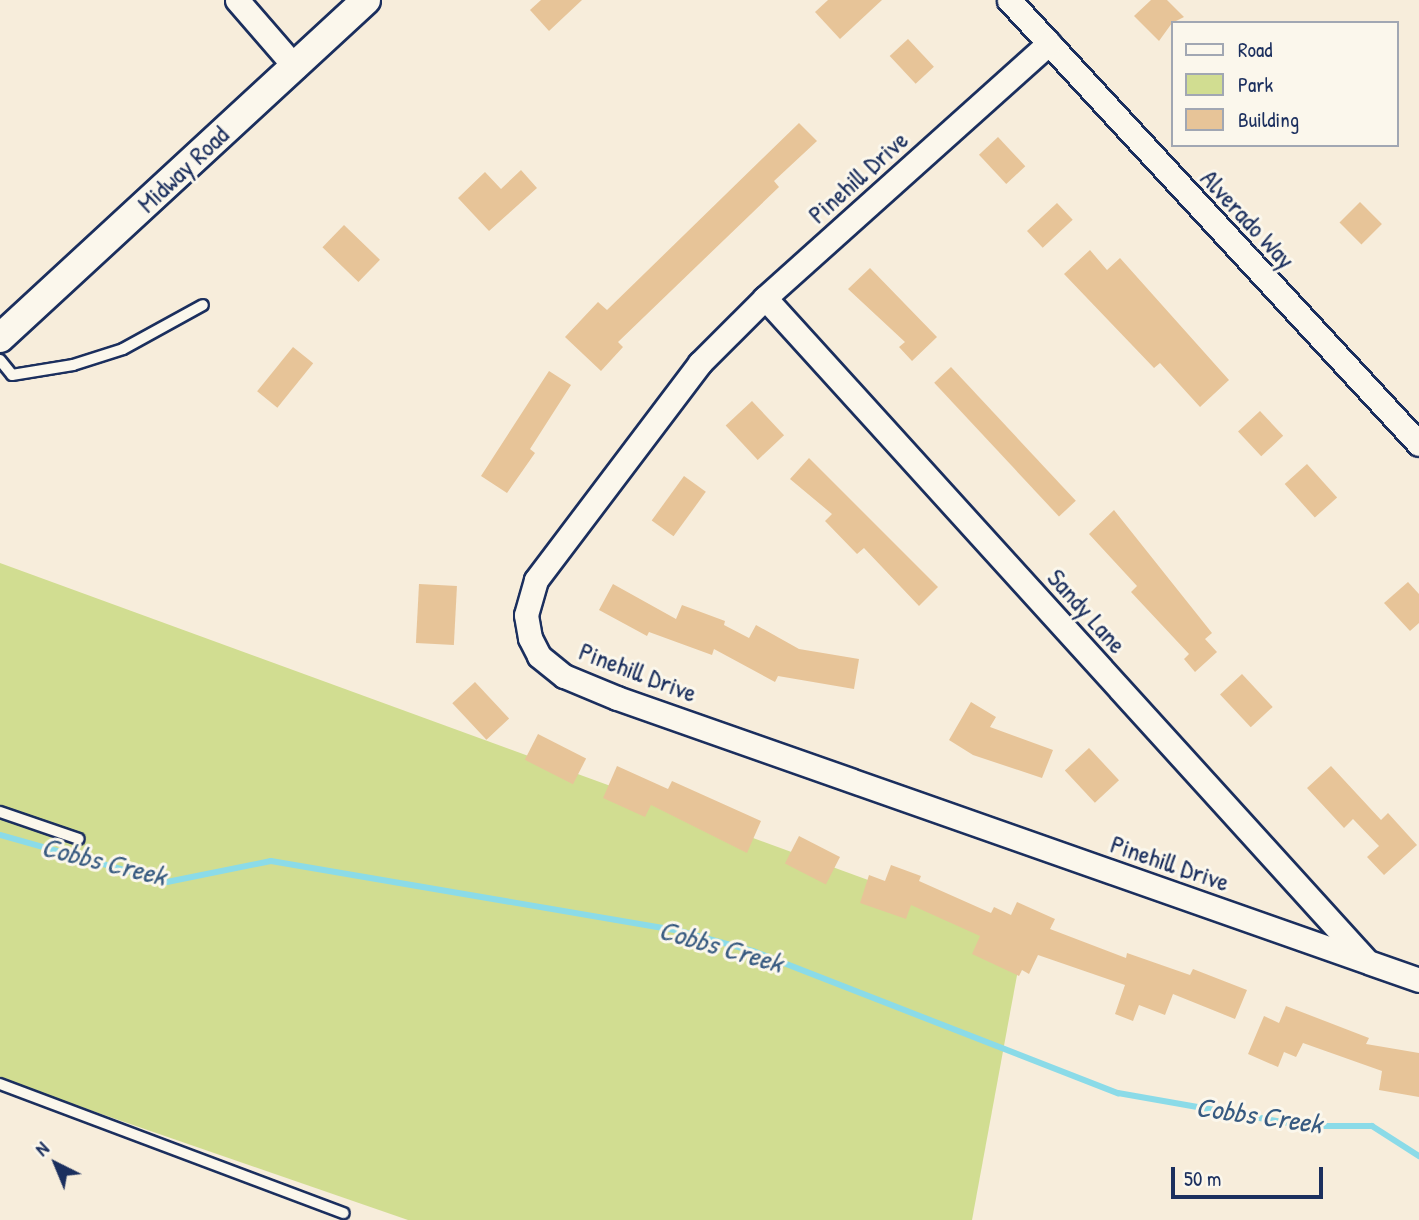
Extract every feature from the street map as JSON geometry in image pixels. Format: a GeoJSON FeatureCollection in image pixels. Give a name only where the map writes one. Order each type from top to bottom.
{"type":"FeatureCollection","features":[{"type":"Feature","properties":{"kind":"street"},"geometry":{"type":"LineString","coordinates":[[237,0],[295,67]]}},
{"type":"Feature","properties":{"kind":"street","name":"Midway Road"},"geometry":{"type":"LineString","coordinates":[[0,338],[366,0]]}},
{"type":"Feature","properties":{"kind":"street","name":"Alverado Way"},"geometry":{"type":"LineString","coordinates":[[1009,0],[1419,444]]}},
{"type":"Feature","properties":{"kind":"street","name":"Pinehill Drive"},"geometry":{"type":"LineString","coordinates":[[1049,43],[765,298],[700,363],[536,580],[526,615],[539,656],[564,676],[617,698],[1419,980]]}},
{"type":"Feature","properties":{"kind":"street","name":"Sandy Lane"},"geometry":{"type":"LineString","coordinates":[[765,298],[1368,962]]}},
{"type":"Feature","properties":{"kind":"lane"},"geometry":{"type":"LineString","coordinates":[[0,360],[12,375],[73,365],[123,349],[202,305]]}},
{"type":"Feature","properties":{"kind":"lane"},"geometry":{"type":"LineString","coordinates":[[0,812],[79,839]]}},
{"type":"Feature","properties":{"kind":"lane"},"geometry":{"type":"LineString","coordinates":[[0,1084],[344,1213]]}},
{"type":"Feature","properties":{"kind":"green space"},"geometry":{"type":"Polygon","coordinates":[[[0,563],[1024,937],[972,1220],[408,1220],[0,1079],[0,563]]]}},
{"type":"Feature","properties":{"kind":"building"},"geometry":{"type":"Polygon","coordinates":[[[541,0],[582,0],[549,31],[530,10],[541,0]]]}},
{"type":"Feature","properties":{"kind":"building"},"geometry":{"type":"Polygon","coordinates":[[[828,0],[882,0],[840,39],[815,12],[828,0]]]}},
{"type":"Feature","properties":{"kind":"building"},"geometry":{"type":"Polygon","coordinates":[[[1151,0],[1167,0],[1184,17],[1170,21],[1170,26],[1159,41],[1134,16],[1151,0]]]}},
{"type":"Feature","properties":{"kind":"building"},"geometry":{"type":"Polygon","coordinates":[[[908,39],[934,67],[916,84],[890,56],[908,39]]]}},
{"type":"Feature","properties":{"kind":"building"},"geometry":{"type":"Polygon","coordinates":[[[799,123],[817,141],[774,181],[779,187],[618,342],[623,347],[601,371],[565,337],[598,302],[607,310],[799,123]]]}},
{"type":"Feature","properties":{"kind":"building"},"geometry":{"type":"Polygon","coordinates":[[[998,137],[1025,166],[1006,184],[979,155],[998,137]]]}},
{"type":"Feature","properties":{"kind":"building"},"geometry":{"type":"Polygon","coordinates":[[[521,170],[537,188],[489,231],[458,198],[485,172],[501,189],[521,170]]]}},
{"type":"Feature","properties":{"kind":"building"},"geometry":{"type":"Polygon","coordinates":[[[1360,202],[1382,224],[1361,244],[1339,223],[1360,202]]]}},
{"type":"Feature","properties":{"kind":"building"},"geometry":{"type":"Polygon","coordinates":[[[1057,203],[1073,220],[1043,248],[1027,231],[1057,203]]]}},
{"type":"Feature","properties":{"kind":"building"},"geometry":{"type":"Polygon","coordinates":[[[344,225],[380,260],[358,282],[322,247],[344,225]]]}},
{"type":"Feature","properties":{"kind":"building"},"geometry":{"type":"Polygon","coordinates":[[[1090,250],[1107,270],[1120,258],[1229,380],[1200,407],[1160,363],[1154,368],[1064,274],[1090,250]]]}},
{"type":"Feature","properties":{"kind":"building"},"geometry":{"type":"Polygon","coordinates":[[[870,268],[937,337],[912,361],[899,347],[905,342],[848,289],[870,268]]]}},
{"type":"Feature","properties":{"kind":"building"},"geometry":{"type":"Polygon","coordinates":[[[293,347],[313,363],[277,408],[257,391],[293,347]]]}},
{"type":"Feature","properties":{"kind":"building"},"geometry":{"type":"Polygon","coordinates":[[[951,367],[1076,501],[1059,517],[934,383],[951,367]]]}},
{"type":"Feature","properties":{"kind":"building"},"geometry":{"type":"Polygon","coordinates":[[[549,371],[571,385],[530,449],[535,453],[507,493],[481,476],[549,371]]]}},
{"type":"Feature","properties":{"kind":"building"},"geometry":{"type":"Polygon","coordinates":[[[752,401],[784,435],[758,460],[726,426],[752,401]]]}},
{"type":"Feature","properties":{"kind":"building"},"geometry":{"type":"Polygon","coordinates":[[[1260,411],[1283,436],[1261,456],[1238,431],[1260,411]]]}},
{"type":"Feature","properties":{"kind":"building"},"geometry":{"type":"Polygon","coordinates":[[[809,458],[938,587],[919,606],[864,548],[857,554],[825,521],[832,514],[790,479],[809,458]]]}},
{"type":"Feature","properties":{"kind":"building"},"geometry":{"type":"Polygon","coordinates":[[[1307,464],[1337,497],[1315,518],[1285,484],[1307,464]]]}},
{"type":"Feature","properties":{"kind":"building"},"geometry":{"type":"Polygon","coordinates":[[[684,476],[706,492],[674,536],[652,520],[684,476]]]}},
{"type":"Feature","properties":{"kind":"building"},"geometry":{"type":"Polygon","coordinates":[[[1114,510],[1212,633],[1205,639],[1217,652],[1195,672],[1184,659],[1189,654],[1131,592],[1137,586],[1089,534],[1114,510]]]}},
{"type":"Feature","properties":{"kind":"building"},"geometry":{"type":"Polygon","coordinates":[[[1408,582],[1419,594],[1419,623],[1410,631],[1384,603],[1408,582]]]}},
{"type":"Feature","properties":{"kind":"building"},"geometry":{"type":"Polygon","coordinates":[[[419,584],[457,586],[454,645],[416,643],[419,584]]]}},
{"type":"Feature","properties":{"kind":"building"},"geometry":{"type":"Polygon","coordinates":[[[613,584],[676,619],[682,605],[725,621],[724,625],[749,638],[756,625],[799,649],[859,659],[854,689],[778,676],[775,682],[714,649],[712,655],[649,632],[647,636],[599,610],[613,584]]]}},
{"type":"Feature","properties":{"kind":"building"},"geometry":{"type":"Polygon","coordinates":[[[1242,674],[1273,707],[1251,727],[1220,694],[1242,674]]]}},
{"type":"Feature","properties":{"kind":"building"},"geometry":{"type":"Polygon","coordinates":[[[475,682],[509,719],[486,740],[452,703],[475,682]]]}},
{"type":"Feature","properties":{"kind":"building"},"geometry":{"type":"Polygon","coordinates":[[[971,702],[996,717],[990,727],[1053,750],[1042,778],[973,755],[949,740],[971,702]]]}},
{"type":"Feature","properties":{"kind":"building"},"geometry":{"type":"Polygon","coordinates":[[[538,734],[586,759],[573,784],[525,760],[538,734]]]}},
{"type":"Feature","properties":{"kind":"building"},"geometry":{"type":"Polygon","coordinates":[[[1089,748],[1119,780],[1095,803],[1065,771],[1089,748]]]}},
{"type":"Feature","properties":{"kind":"building"},"geometry":{"type":"Polygon","coordinates":[[[617,766],[668,789],[672,781],[761,821],[747,853],[651,805],[645,817],[603,798],[617,766]]]}},
{"type":"Feature","properties":{"kind":"building"},"geometry":{"type":"Polygon","coordinates":[[[1331,766],[1381,820],[1388,813],[1417,845],[1384,875],[1367,857],[1379,846],[1353,819],[1344,828],[1307,788],[1331,766]]]}},
{"type":"Feature","properties":{"kind":"building"},"geometry":{"type":"Polygon","coordinates":[[[799,836],[840,857],[826,885],[785,864],[799,836]]]}},
{"type":"Feature","properties":{"kind":"building"},"geometry":{"type":"Polygon","coordinates":[[[891,865],[921,876],[919,881],[991,913],[994,907],[1011,915],[1017,902],[1055,919],[1050,929],[1126,958],[1127,953],[1190,975],[1193,969],[1247,990],[1235,1019],[1173,994],[1165,1015],[1139,1005],[1133,1021],[1115,1014],[1125,985],[1038,955],[1029,974],[1022,970],[1019,976],[972,954],[980,936],[911,905],[906,919],[860,903],[869,875],[885,881],[891,865]]]}},
{"type":"Feature","properties":{"kind":"building"},"geometry":{"type":"Polygon","coordinates":[[[1286,1006],[1369,1038],[1366,1044],[1419,1053],[1419,1097],[1379,1090],[1382,1071],[1303,1043],[1296,1057],[1284,1052],[1278,1067],[1248,1054],[1264,1016],[1279,1023],[1286,1006]]]}},
{"type":"Feature","properties":{"kind":"waterway","name":"Cobbs Creek"},"geometry":{"type":"LineString","coordinates":[[0,835],[167,882],[271,861],[676,930],[753,951],[1118,1093],[1305,1126],[1372,1126],[1419,1156]]}}]}
